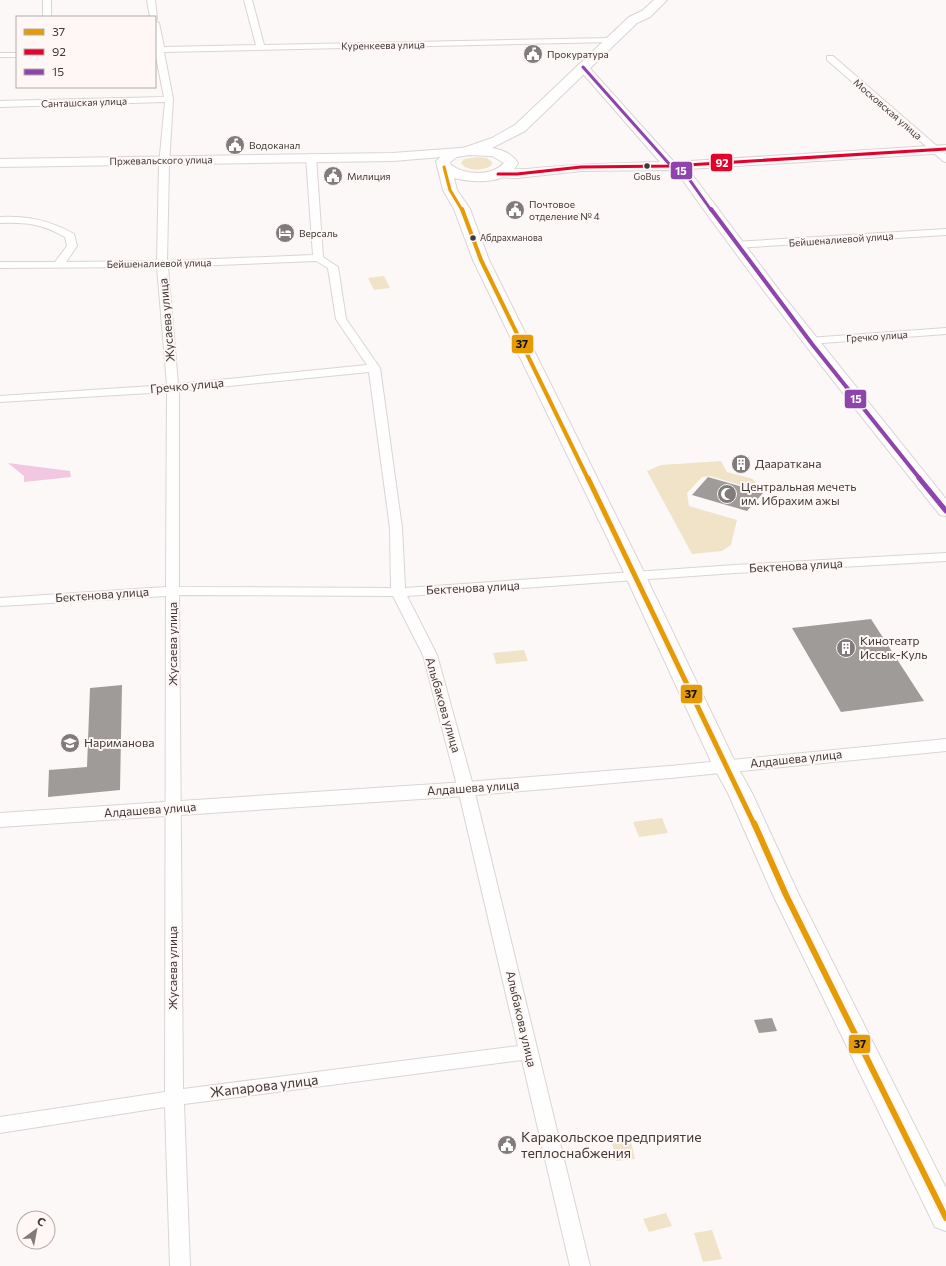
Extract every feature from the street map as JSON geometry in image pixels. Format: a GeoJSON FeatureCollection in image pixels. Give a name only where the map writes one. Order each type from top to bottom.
{"type":"FeatureCollection","features":[{"type":"Feature","properties":{"kind":"highway"},"geometry":{"type":"LineString","coordinates":[[633,20],[632,12],[645,0]]}},
{"type":"Feature","properties":{"kind":"highway"},"geometry":{"type":"LineString","coordinates":[[467,198],[450,190],[443,166],[447,157],[497,141],[520,128],[633,20],[646,14],[661,0]]}},
{"type":"Feature","properties":{"kind":"highway"},"geometry":{"type":"LineString","coordinates":[[506,158],[520,128]]}},
{"type":"Feature","properties":{"kind":"highway"},"geometry":{"type":"LineString","coordinates":[[465,152],[488,151],[506,158],[511,163],[509,167],[494,175],[467,198]]}},
{"type":"Feature","properties":{"kind":"highway"},"geometry":{"type":"LineString","coordinates":[[443,166],[460,175],[494,175]]}},
{"type":"Feature","properties":{"kind":"highway"},"geometry":{"type":"LineString","coordinates":[[467,198],[481,260],[636,576],[725,766],[740,793],[786,895],[946,1218]]}},
{"type":"Feature","properties":{"kind":"main road"},"geometry":{"type":"LineString","coordinates":[[583,67],[671,166],[684,172],[735,245],[809,341],[946,511]]}},
{"type":"Feature","properties":{"kind":"main road"},"geometry":{"type":"LineString","coordinates":[[494,175],[581,167],[671,166],[941,150]]}},
{"type":"Feature","properties":{"kind":"main road","name":"Пржевальского улица"},"geometry":{"type":"LineString","coordinates":[[0,163],[418,156],[465,152]]}},
{"type":"Feature","properties":{"kind":"main road","name":"Пржевальского улица"},"geometry":{"type":"LineString","coordinates":[[418,156],[443,166]]}},
{"type":"Feature","properties":{"kind":"main road"},"geometry":{"type":"LineString","coordinates":[[506,158],[581,167]]}},
{"type":"Feature","properties":{"kind":"street"},"geometry":{"type":"LineString","coordinates":[[47,0],[47,16]]}},
{"type":"Feature","properties":{"kind":"street"},"geometry":{"type":"LineString","coordinates":[[152,0],[154,16]]}},
{"type":"Feature","properties":{"kind":"street"},"geometry":{"type":"LineString","coordinates":[[248,0],[260,47]]}},
{"type":"Feature","properties":{"kind":"street","name":"Жусаева улица"},"geometry":{"type":"LineString","coordinates":[[156,36],[157,50],[168,99],[162,264],[173,388],[172,808],[174,1098],[180,1266]]}},
{"type":"Feature","properties":{"kind":"street","name":"Куренкеева улица"},"geometry":{"type":"LineString","coordinates":[[157,50],[611,40]]}},
{"type":"Feature","properties":{"kind":"street"},"geometry":{"type":"LineString","coordinates":[[0,56],[16,55]]}},
{"type":"Feature","properties":{"kind":"street","name":"Московская улица"},"geometry":{"type":"LineString","coordinates":[[830,58],[941,150],[946,159]]}},
{"type":"Feature","properties":{"kind":"street","name":"Санташская улица"},"geometry":{"type":"LineString","coordinates":[[0,104],[168,99]]}},
{"type":"Feature","properties":{"kind":"street"},"geometry":{"type":"LineString","coordinates":[[311,157],[318,258]]}},
{"type":"Feature","properties":{"kind":"street"},"geometry":{"type":"LineString","coordinates":[[0,220],[33,220],[52,225],[70,236],[72,246],[58,265]]}},
{"type":"Feature","properties":{"kind":"street","name":"Бейшеналиевой улица"},"geometry":{"type":"LineString","coordinates":[[735,245],[946,232]]}},
{"type":"Feature","properties":{"kind":"street","name":"Бейшеналиевой улица"},"geometry":{"type":"LineString","coordinates":[[0,264],[162,264],[318,258]]}},
{"type":"Feature","properties":{"kind":"street","name":"Алыбакова улица"},"geometry":{"type":"LineString","coordinates":[[318,258],[333,267],[341,319],[374,368],[396,528],[398,592],[430,655],[466,789],[580,1266]]}},
{"type":"Feature","properties":{"kind":"street","name":"Гречко улица"},"geometry":{"type":"LineString","coordinates":[[809,341],[946,331]]}},
{"type":"Feature","properties":{"kind":"street","name":"Гречко улица"},"geometry":{"type":"LineString","coordinates":[[0,399],[173,388],[374,368]]}},
{"type":"Feature","properties":{"kind":"street","name":"Бектенова улица"},"geometry":{"type":"LineString","coordinates":[[0,602],[173,591],[398,592],[946,557]]}},
{"type":"Feature","properties":{"kind":"street","name":"Алдашева улица"},"geometry":{"type":"LineString","coordinates":[[0,820],[466,789],[946,745]]}},
{"type":"Feature","properties":{"kind":"street","name":"Жапарова улица"},"geometry":{"type":"LineString","coordinates":[[0,1126],[174,1098],[529,1052]]}},
{"type":"Feature","properties":{"kind":"shaded area"},"geometry":{"type":"Polygon","coordinates":[[[477,157],[487,158],[492,162],[492,165],[476,170],[467,168],[461,163],[464,159],[477,157]]]}},
{"type":"Feature","properties":{"kind":"shaded area"},"geometry":{"type":"Polygon","coordinates":[[[384,276],[390,288],[374,290],[368,278],[384,276]]]}},
{"type":"Feature","properties":{"kind":"shaded area"},"geometry":{"type":"Polygon","coordinates":[[[721,461],[727,472],[753,479],[760,491],[710,476],[702,477],[687,493],[689,506],[737,520],[731,545],[722,551],[692,554],[647,471],[661,465],[721,461]]]}},
{"type":"Feature","properties":{"kind":"shaded area"},"geometry":{"type":"Polygon","coordinates":[[[8,463],[70,471],[71,477],[24,482],[24,476],[8,463]]]}},
{"type":"Feature","properties":{"kind":"shaded area"},"geometry":{"type":"Polygon","coordinates":[[[524,650],[528,661],[496,664],[493,653],[524,650]]]}},
{"type":"Feature","properties":{"kind":"shaded area"},"geometry":{"type":"Polygon","coordinates":[[[662,818],[668,833],[639,837],[633,822],[662,818]]]}},
{"type":"Feature","properties":{"kind":"shaded area"},"geometry":{"type":"Polygon","coordinates":[[[631,1141],[635,1159],[616,1161],[612,1143],[631,1141]]]}},
{"type":"Feature","properties":{"kind":"shaded area"},"geometry":{"type":"Polygon","coordinates":[[[666,1213],[672,1226],[649,1232],[643,1219],[666,1213]]]}},
{"type":"Feature","properties":{"kind":"shaded area"},"geometry":{"type":"Polygon","coordinates":[[[712,1230],[722,1259],[703,1262],[694,1233],[712,1230]]]}},
{"type":"Feature","properties":{"kind":"building","name":"Центральная мечеть им. Ибрахим ажы"},"geometry":{"type":"Polygon","coordinates":[[[708,477],[763,493],[747,511],[692,495],[708,477]]]}},
{"type":"Feature","properties":{"kind":"building","name":"Кинотеатр Иссык-Куль"},"geometry":{"type":"Polygon","coordinates":[[[871,619],[924,701],[841,712],[792,628],[871,619]]]}},
{"type":"Feature","properties":{"kind":"building"},"geometry":{"type":"Polygon","coordinates":[[[122,685],[120,790],[48,797],[49,770],[87,767],[90,688],[122,685]]]}},
{"type":"Feature","properties":{"kind":"building"},"geometry":{"type":"Polygon","coordinates":[[[772,1018],[777,1031],[759,1033],[754,1020],[772,1018]]]}},
{"type":"Feature","properties":{"kind":"transit line","name":"15"},"geometry":{"type":"LineString","coordinates":[[583,67],[671,166],[684,172],[779,301],[845,386],[946,511]]}},
{"type":"Feature","properties":{"kind":"transit line","name":"92"},"geometry":{"type":"LineString","coordinates":[[498,174],[517,174],[581,167],[671,166],[946,149]]}},
{"type":"Feature","properties":{"kind":"transit line","name":"37"},"geometry":{"type":"LineString","coordinates":[[444,167],[450,190],[462,209],[481,260],[629,562],[725,766],[740,793],[786,895],[946,1218]]}},
{"type":"Feature","properties":{"kind":"place","name":"Прокуратура"},"geometry":{"type":"Point","coordinates":[533,54]}},
{"type":"Feature","properties":{"kind":"place","name":"Водоканал"},"geometry":{"type":"Point","coordinates":[235,145]}},
{"type":"Feature","properties":{"kind":"place","name":"GoBus"},"geometry":{"type":"Point","coordinates":[647,166]}},
{"type":"Feature","properties":{"kind":"place","name":"Милиция"},"geometry":{"type":"Point","coordinates":[333,176]}},
{"type":"Feature","properties":{"kind":"place","name":"Почтовое отделение № 4"},"geometry":{"type":"Point","coordinates":[515,210]}},
{"type":"Feature","properties":{"kind":"place","name":"Версаль"},"geometry":{"type":"Point","coordinates":[285,233]}},
{"type":"Feature","properties":{"kind":"place","name":"Абдрахманова"},"geometry":{"type":"Point","coordinates":[473,238]}},
{"type":"Feature","properties":{"kind":"place","name":"Даараткана"},"geometry":{"type":"Point","coordinates":[741,464]}},
{"type":"Feature","properties":{"kind":"place","name":"Центральная мечеть им. Ибрахим ажы"},"geometry":{"type":"Point","coordinates":[727,494]}},
{"type":"Feature","properties":{"kind":"place","name":"Кинотеатр Иссык-Куль"},"geometry":{"type":"Point","coordinates":[846,648]}},
{"type":"Feature","properties":{"kind":"place","name":"Нариманова"},"geometry":{"type":"Point","coordinates":[70,743]}},
{"type":"Feature","properties":{"kind":"place","name":"Каракольское предприятие теплоснабжения"},"geometry":{"type":"Point","coordinates":[507,1145]}}]}
